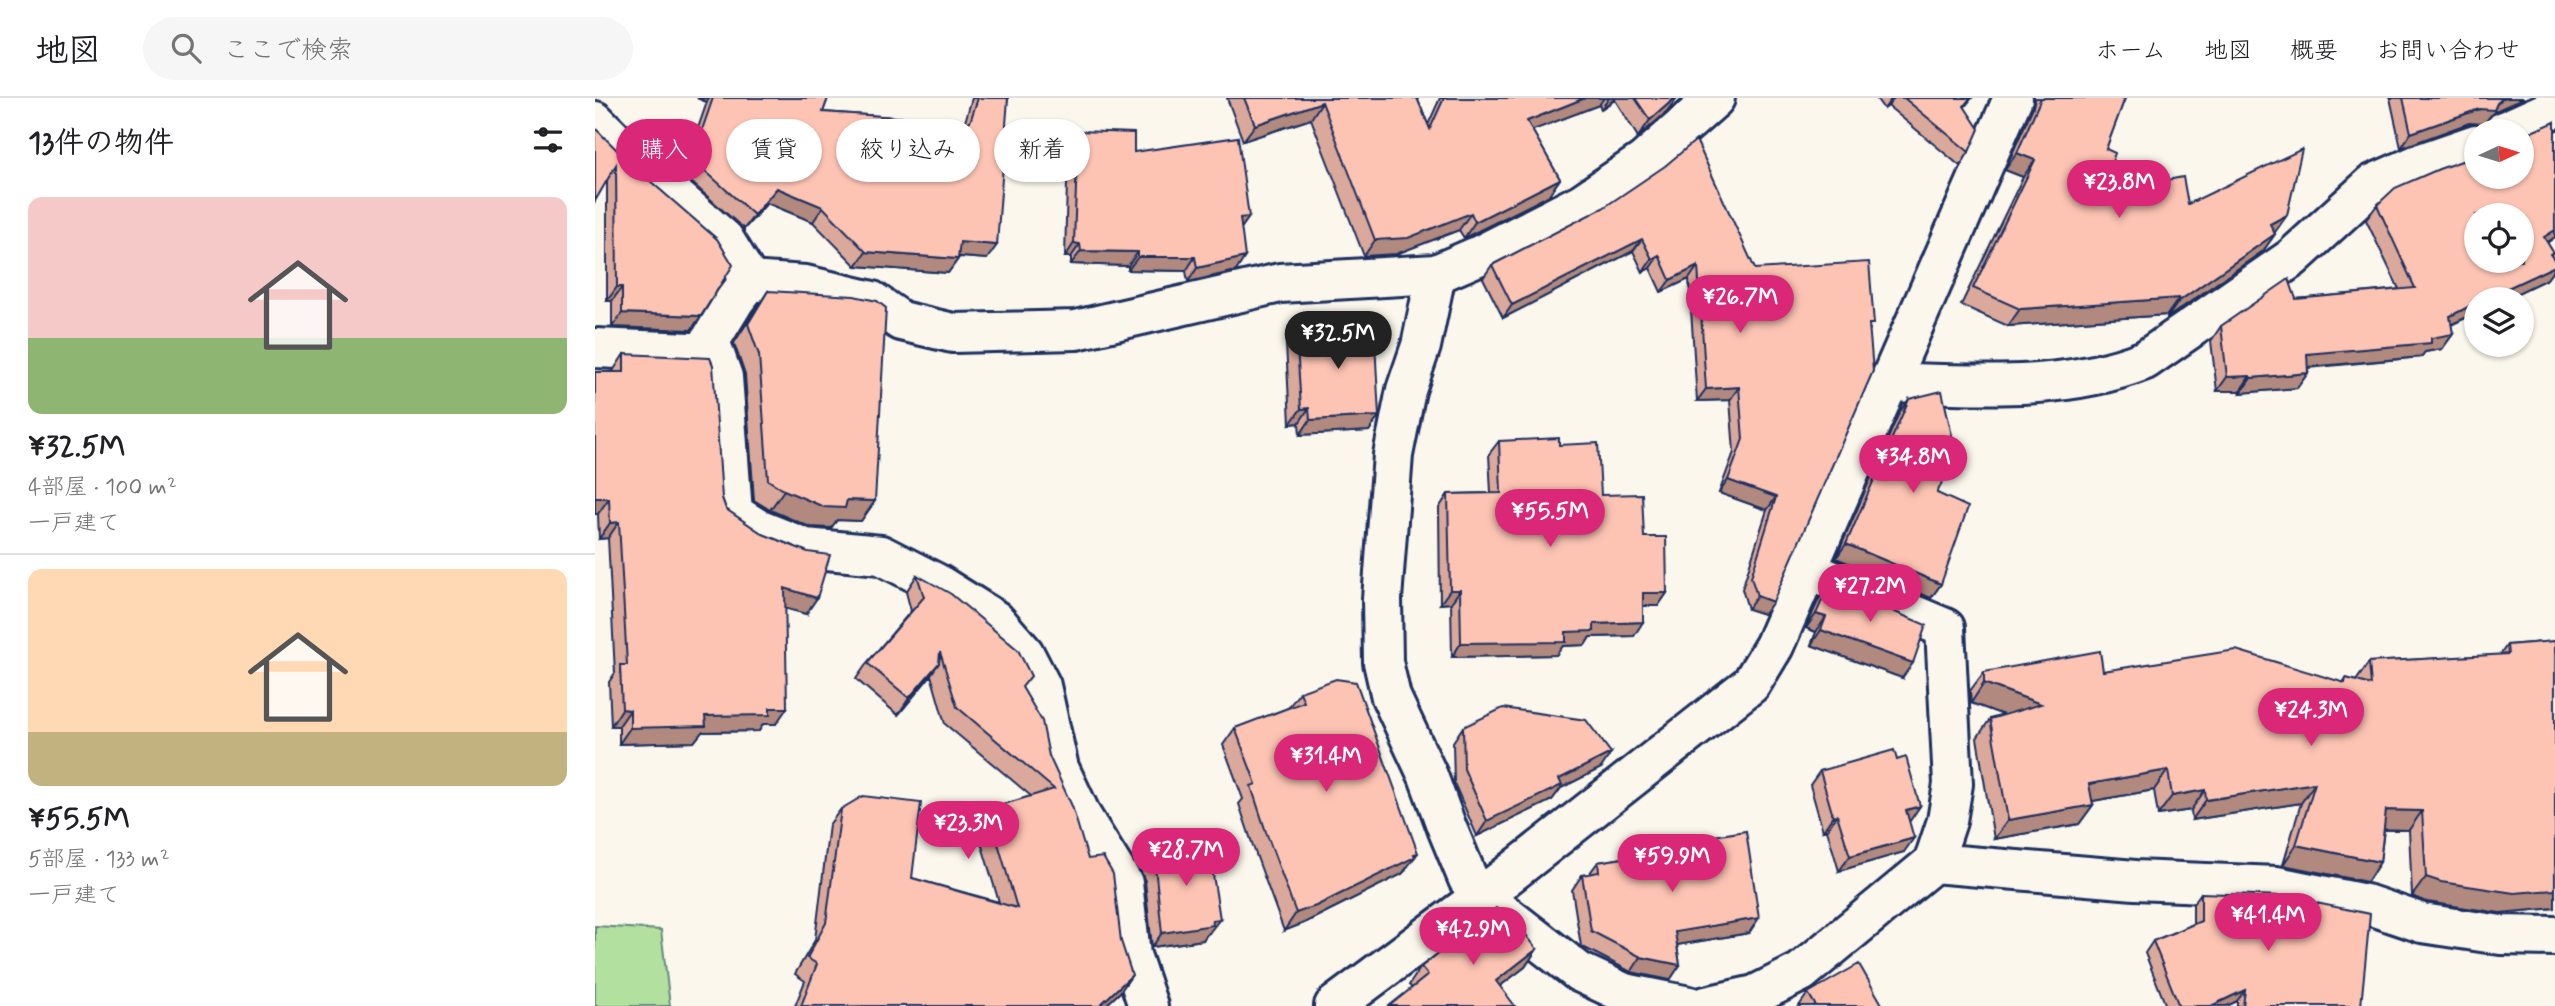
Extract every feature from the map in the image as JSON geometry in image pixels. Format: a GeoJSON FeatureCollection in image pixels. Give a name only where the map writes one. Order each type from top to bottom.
{"type":"FeatureCollection","features":[{"type":"Feature","properties":{"kind":"street"},"geometry":{"type":"LineString","coordinates":[[750,281],[805,285],[872,301],[901,321],[953,333],[1076,331],[1280,283],[1436,274],[1480,255],[1582,203],[1644,161],[1715,98]]}},
{"type":"Feature","properties":{"kind":"street"},"geometry":{"type":"LineString","coordinates":[[1334,1006],[1483,895],[1751,684],[1774,646],[2013,98]]}},
{"type":"Feature","properties":{"kind":"street"},"geometry":{"type":"LineString","coordinates":[[2531,119],[2555,108]]}},
{"type":"Feature","properties":{"kind":"street"},"geometry":{"type":"LineString","coordinates":[[595,121],[639,165],[724,239],[750,281]]}},
{"type":"Feature","properties":{"kind":"street"},"geometry":{"type":"LineString","coordinates":[[1889,382],[2033,384],[2121,370],[2145,360],[2292,258],[2373,184],[2464,148]]}},
{"type":"Feature","properties":{"kind":"street"},"geometry":{"type":"LineString","coordinates":[[1436,274],[1420,345],[1406,390],[1393,456],[1382,599],[1383,662],[1391,697],[1428,776],[1468,879],[1483,895],[1579,972],[1624,993],[1689,1006]]}},
{"type":"Feature","properties":{"kind":"street"},"geometry":{"type":"LineString","coordinates":[[750,281],[710,341],[723,376],[733,513],[760,530],[805,548],[881,555],[936,583],[995,620],[1024,653],[1041,685],[1059,768],[1082,817],[1123,883],[1131,955],[1148,1006]]}},
{"type":"Feature","properties":{"kind":"street"},"geometry":{"type":"LineString","coordinates":[[595,348],[715,353]]}},
{"type":"Feature","properties":{"kind":"street"},"geometry":{"type":"LineString","coordinates":[[1720,1005],[1755,995],[1801,972],[1933,863],[1947,821],[1953,784],[1945,628],[1807,570]]}},
{"type":"Feature","properties":{"kind":"street"},"geometry":{"type":"LineString","coordinates":[[1933,863],[2135,880],[2277,886],[2366,904],[2423,923],[2501,934],[2555,936]]}},
{"type":"Feature","properties":{"kind":"green space"},"geometry":{"type":"Polygon","coordinates":[[[595,926],[661,930],[670,1006],[595,1006],[595,926]]]}},
{"type":"Feature","properties":{"kind":"building"},"geometry":{"type":"Polygon","coordinates":[[[713,98],[828,98],[823,112],[926,119],[836,119],[836,182],[980,182],[980,119],[971,119],[978,98],[1008,98],[1006,119],[994,119],[994,182],[1002,182],[997,245],[960,242],[958,259],[866,252],[823,207],[777,188],[754,215],[712,177],[712,119],[706,119],[713,98]]]}},
{"type":"Feature","properties":{"kind":"building"},"geometry":{"type":"Polygon","coordinates":[[[1244,98],[1417,98],[1430,129],[1444,98],[1585,98],[1527,121],[1560,179],[1475,222],[1471,213],[1408,238],[1375,240],[1322,102],[1255,125],[1244,98]]]}},
{"type":"Feature","properties":{"kind":"building"},"geometry":{"type":"Polygon","coordinates":[[[1635,98],[1675,98],[1650,120],[1635,98]]]}},
{"type":"Feature","properties":{"kind":"building"},"geometry":{"type":"Polygon","coordinates":[[[1904,98],[1970,98],[1964,106],[1979,129],[1969,152],[1904,98]]]}},
{"type":"Feature","properties":{"kind":"building"},"geometry":{"type":"Polygon","coordinates":[[[2041,98],[2125,98],[2106,149],[2115,153],[2101,193],[2183,177],[2188,204],[2302,149],[2287,215],[2270,224],[2275,234],[2179,301],[2179,298],[2020,309],[1973,288],[2035,160],[2017,153],[2041,98]]]}},
{"type":"Feature","properties":{"kind":"building"},"geometry":{"type":"Polygon","coordinates":[[[2403,98],[2503,98],[2494,110],[2479,109],[2411,133],[2403,98]]]}},
{"type":"Feature","properties":{"kind":"building"},"geometry":{"type":"Polygon","coordinates":[[[2555,122],[2555,230],[2544,237],[2553,252],[2550,254],[2555,266],[2510,287],[2464,287],[2464,309],[2450,316],[2453,334],[2431,338],[2431,343],[2307,354],[2308,373],[2251,378],[2227,377],[2221,326],[2289,279],[2296,299],[2415,288],[2377,205],[2395,188],[2464,160],[2464,189],[2534,189],[2534,131],[2555,122]]]}},
{"type":"Feature","properties":{"kind":"building"},"geometry":{"type":"Polygon","coordinates":[[[595,128],[616,149],[616,165],[595,201],[595,128]]]}},
{"type":"Feature","properties":{"kind":"building"},"geometry":{"type":"Polygon","coordinates":[[[1090,131],[1134,133],[1134,152],[1238,137],[1249,217],[1240,218],[1245,257],[1197,268],[1195,257],[1138,257],[1138,252],[1081,251],[1080,244],[1074,243],[1076,182],[1090,182],[1090,131]]]}},
{"type":"Feature","properties":{"kind":"building"},"geometry":{"type":"Polygon","coordinates":[[[1696,140],[1755,269],[1869,262],[1874,324],[1869,324],[1873,371],[1773,602],[1757,596],[1751,577],[1776,497],[1728,480],[1743,439],[1739,387],[1706,389],[1698,266],[1670,280],[1659,255],[1652,259],[1642,239],[1512,305],[1492,265],[1603,208],[1665,166],[1696,140]]]}},
{"type":"Feature","properties":{"kind":"building"},"geometry":{"type":"Polygon","coordinates":[[[616,182],[651,182],[717,239],[733,265],[701,316],[622,313],[622,287],[617,287],[616,182]]]}},
{"type":"Feature","properties":{"kind":"building"},"geometry":{"type":"Polygon","coordinates":[[[768,291],[854,296],[877,301],[886,308],[875,501],[847,500],[845,508],[824,507],[768,480],[759,355],[748,324],[768,291]]]}},
{"type":"Feature","properties":{"kind":"building"},"geometry":{"type":"Polygon","coordinates":[[[1374,324],[1379,416],[1310,420],[1309,408],[1301,409],[1296,328],[1374,324]]]}},
{"type":"Feature","properties":{"kind":"building"},"geometry":{"type":"Polygon","coordinates":[[[624,354],[710,358],[713,365],[722,498],[726,509],[763,534],[808,552],[830,555],[817,598],[785,588],[787,708],[770,708],[770,715],[705,716],[706,726],[630,728],[630,710],[622,709],[620,665],[627,665],[619,522],[610,523],[609,498],[595,498],[595,372],[624,372],[624,354]]]}},
{"type":"Feature","properties":{"kind":"building"},"geometry":{"type":"Polygon","coordinates":[[[1942,391],[1956,453],[1937,493],[1968,507],[1941,584],[1846,544],[1909,399],[1942,391]]]}},
{"type":"Feature","properties":{"kind":"building"},"geometry":{"type":"Polygon","coordinates":[[[1559,438],[1559,445],[1598,443],[1601,495],[1642,494],[1644,537],[1666,537],[1667,593],[1643,593],[1643,622],[1594,624],[1594,631],[1566,632],[1566,642],[1461,643],[1460,590],[1450,590],[1448,494],[1501,493],[1499,441],[1559,438]]]}},
{"type":"Feature","properties":{"kind":"building"},"geometry":{"type":"Polygon","coordinates":[[[917,575],[951,594],[1018,650],[1031,676],[1022,687],[1042,721],[1049,756],[1072,806],[1088,859],[1103,857],[1113,874],[1121,941],[1132,975],[1099,1006],[801,1006],[817,964],[807,958],[826,923],[841,809],[863,796],[921,803],[912,878],[1017,908],[988,809],[1054,789],[957,707],[940,652],[939,663],[909,698],[867,663],[924,597],[917,575]]]}},
{"type":"Feature","properties":{"kind":"building"},"geometry":{"type":"Polygon","coordinates":[[[1829,584],[1926,625],[1913,663],[1821,630],[1826,617],[1816,614],[1829,584]]]}},
{"type":"Feature","properties":{"kind":"building"},"geometry":{"type":"Polygon","coordinates":[[[2555,641],[2555,890],[2514,893],[2441,882],[2426,877],[2422,811],[2386,810],[2380,862],[2296,845],[2315,783],[2206,800],[2205,790],[2172,796],[2168,770],[2089,784],[2093,805],[2008,820],[1990,719],[2041,704],[1984,683],[1984,672],[2100,651],[2103,671],[2236,650],[2345,683],[2346,678],[2371,685],[2369,662],[2508,654],[2507,645],[2555,641]]]}},
{"type":"Feature","properties":{"kind":"building"},"geometry":{"type":"Polygon","coordinates":[[[1336,679],[1356,682],[1418,853],[1414,854],[1415,857],[1316,906],[1296,913],[1266,832],[1251,786],[1256,784],[1235,728],[1304,702],[1300,692],[1336,679]]]}},
{"type":"Feature","properties":{"kind":"building"},"geometry":{"type":"Polygon","coordinates":[[[1503,708],[1586,720],[1611,753],[1559,779],[1562,785],[1487,821],[1464,769],[1463,727],[1503,708]]]}},
{"type":"Feature","properties":{"kind":"building"},"geometry":{"type":"Polygon","coordinates":[[[1894,750],[1897,760],[1906,757],[1920,806],[1906,810],[1914,838],[1850,856],[1837,815],[1833,816],[1820,771],[1894,750]]]}},
{"type":"Feature","properties":{"kind":"building"},"geometry":{"type":"Polygon","coordinates":[[[1746,831],[1759,918],[1675,932],[1680,965],[1641,957],[1591,931],[1582,875],[1599,872],[1598,862],[1667,851],[1669,843],[1746,831]]]}},
{"type":"Feature","properties":{"kind":"building"},"geometry":{"type":"Polygon","coordinates":[[[1208,843],[1220,919],[1212,920],[1213,925],[1162,933],[1155,866],[1149,852],[1208,843]]]}},
{"type":"Feature","properties":{"kind":"building"},"geometry":{"type":"Polygon","coordinates":[[[2201,893],[2282,896],[2370,914],[2361,1006],[2243,1006],[2245,990],[2211,1006],[2179,1006],[2153,941],[2201,921],[2201,893]]]}},
{"type":"Feature","properties":{"kind":"building"},"geometry":{"type":"Polygon","coordinates":[[[1496,908],[1519,926],[1537,949],[1496,981],[1515,1006],[1389,1006],[1428,975],[1421,967],[1496,908]]]}},
{"type":"Feature","properties":{"kind":"building"},"geometry":{"type":"Polygon","coordinates":[[[1859,964],[1883,1006],[1816,1006],[1808,993],[1859,964]]]}}]}
